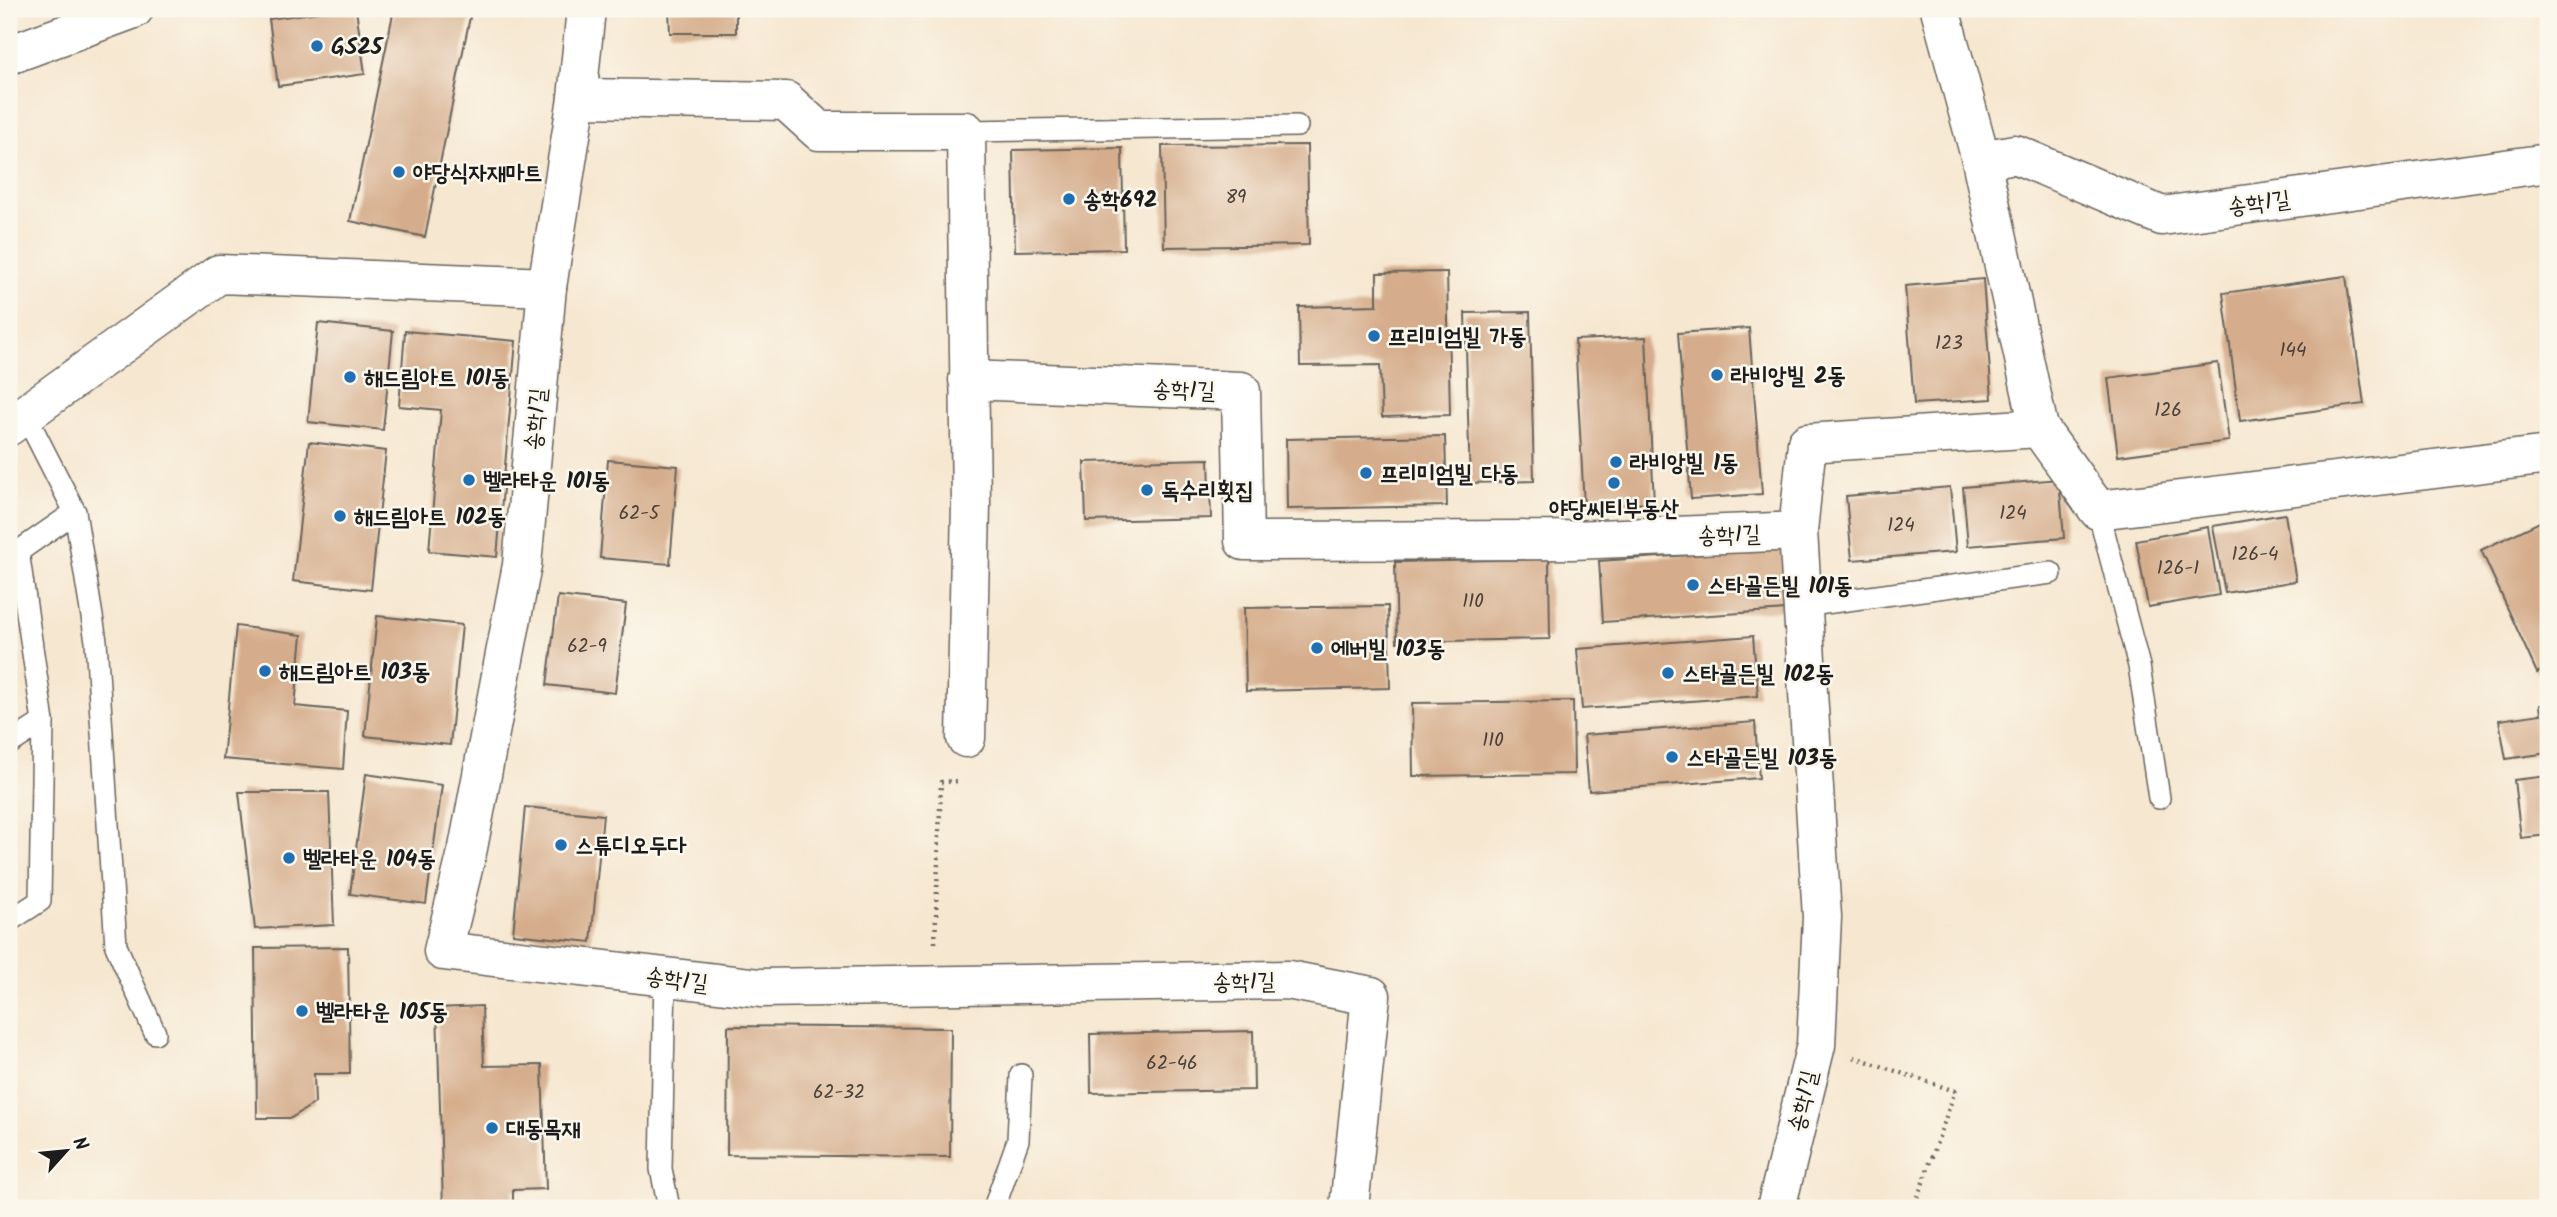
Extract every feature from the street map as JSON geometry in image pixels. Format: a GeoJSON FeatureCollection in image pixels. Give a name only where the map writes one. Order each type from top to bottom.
{"type":"FeatureCollection","features":[{"type":"Feature","properties":{"kind":"street"},"geometry":{"type":"LineString","coordinates":[[9,55],[134,9]]}},
{"type":"Feature","properties":{"kind":"street"},"geometry":{"type":"LineString","coordinates":[[1940,9],[1981,160],[2039,428],[2098,510],[2548,455]]}},
{"type":"Feature","properties":{"kind":"street","name":"송학1길"},"geometry":{"type":"LineString","coordinates":[[583,10],[577,98],[547,287],[522,565],[468,848],[443,951],[760,988],[1288,980],[1371,996],[1349,1208]]}},
{"type":"Feature","properties":{"kind":"street"},"geometry":{"type":"LineString","coordinates":[[577,98],[786,101],[819,131],[966,131],[971,504],[966,738]]}},
{"type":"Feature","properties":{"kind":"street","name":"송학1길"},"geometry":{"type":"LineString","coordinates":[[1981,160],[2015,154],[2162,216],[2548,163]]}},
{"type":"Feature","properties":{"kind":"street"},"geometry":{"type":"LineString","coordinates":[[17,420],[219,274],[547,287]]}},
{"type":"Feature","properties":{"kind":"street","name":"송학1길"},"geometry":{"type":"LineString","coordinates":[[968,380],[1241,391],[1244,541],[1572,540],[1798,531]]}},
{"type":"Feature","properties":{"kind":"street","name":"송학1길"},"geometry":{"type":"LineString","coordinates":[[1776,1208],[1816,1045],[1822,917],[1798,531],[1807,443],[2039,428]]}},
{"type":"Feature","properties":{"kind":"lane"},"geometry":{"type":"LineString","coordinates":[[966,131],[1297,126]]}},
{"type":"Feature","properties":{"kind":"lane"},"geometry":{"type":"LineString","coordinates":[[17,420],[75,512],[96,641],[116,946],[155,1033]]}},
{"type":"Feature","properties":{"kind":"lane"},"geometry":{"type":"LineString","coordinates":[[2098,510],[2139,666],[2159,799]]}},
{"type":"Feature","properties":{"kind":"lane"},"geometry":{"type":"LineString","coordinates":[[9,922],[40,901],[43,722],[13,554],[75,512]]}},
{"type":"Feature","properties":{"kind":"lane"},"geometry":{"type":"LineString","coordinates":[[1802,607],[2051,573]]}},
{"type":"Feature","properties":{"kind":"lane"},"geometry":{"type":"LineString","coordinates":[[9,744],[43,722]]}},
{"type":"Feature","properties":{"kind":"lane"},"geometry":{"type":"LineString","coordinates":[[665,977],[661,1170],[669,1208]]}},
{"type":"Feature","properties":{"kind":"lane"},"geometry":{"type":"LineString","coordinates":[[994,1208],[1018,1140],[1021,1075]]}},
{"type":"Feature","properties":{"kind":"path"},"geometry":{"type":"LineString","coordinates":[[934,985],[941,782],[967,781],[966,738]]}},
{"type":"Feature","properties":{"kind":"path"},"geometry":{"type":"LineString","coordinates":[[1816,1045],[1955,1091],[1914,1208]]}},
{"type":"Feature","properties":{"kind":"building","name":"GS25"},"geometry":{"type":"Polygon","coordinates":[[[356,9],[365,74],[278,86],[269,19],[356,9]]]}},
{"type":"Feature","properties":{"kind":"building","name":"야당식자재마트"},"geometry":{"type":"Polygon","coordinates":[[[394,9],[455,9],[471,12],[425,237],[350,221],[394,9]]]}},
{"type":"Feature","properties":{"kind":"building"},"geometry":{"type":"Polygon","coordinates":[[[669,9],[736,9],[736,33],[670,33],[669,9]]]}},
{"type":"Feature","properties":{"kind":"building"},"geometry":{"type":"Polygon","coordinates":[[[777,9],[832,9],[831,14],[777,9]]]}},
{"type":"Feature","properties":{"kind":"building"},"geometry":{"type":"Polygon","coordinates":[[[1307,145],[1309,245],[1164,247],[1162,146],[1307,145]]]}},
{"type":"Feature","properties":{"kind":"building","name":"송학692"},"geometry":{"type":"Polygon","coordinates":[[[1122,148],[1124,249],[1015,251],[1013,150],[1122,148]]]}},
{"type":"Feature","properties":{"kind":"building","name":"프리미엄빌 가동"},"geometry":{"type":"Polygon","coordinates":[[[1447,272],[1450,415],[1382,417],[1380,365],[1300,366],[1299,307],[1377,305],[1377,273],[1447,272]]]}},
{"type":"Feature","properties":{"kind":"building"},"geometry":{"type":"Polygon","coordinates":[[[2346,276],[2364,404],[2240,421],[2223,293],[2346,276]]]}},
{"type":"Feature","properties":{"kind":"building"},"geometry":{"type":"Polygon","coordinates":[[[1983,279],[1992,399],[1914,404],[1905,286],[1983,279]]]}},
{"type":"Feature","properties":{"kind":"building"},"geometry":{"type":"Polygon","coordinates":[[[1530,312],[1534,481],[1470,483],[1465,313],[1530,312]]]}},
{"type":"Feature","properties":{"kind":"building","name":"해드림아트 101동"},"geometry":{"type":"Polygon","coordinates":[[[318,323],[393,331],[383,430],[308,422],[318,323]]]}},
{"type":"Feature","properties":{"kind":"building","name":"라비앙빌 2동"},"geometry":{"type":"Polygon","coordinates":[[[1749,328],[1762,494],[1691,499],[1678,333],[1749,328]]]}},
{"type":"Feature","properties":{"kind":"building","name":"벨라타운 101동"},"geometry":{"type":"Polygon","coordinates":[[[405,331],[516,341],[497,557],[429,551],[441,410],[399,406],[405,331]]]}},
{"type":"Feature","properties":{"kind":"building","name":"라비앙빌 1동"},"geometry":{"type":"Polygon","coordinates":[[[1646,337],[1654,503],[1584,506],[1575,340],[1646,337]]]}},
{"type":"Feature","properties":{"kind":"building"},"geometry":{"type":"Polygon","coordinates":[[[2218,363],[2229,441],[2118,456],[2108,378],[2218,363]]]}},
{"type":"Feature","properties":{"kind":"building","name":"프리미엄빌 다동"},"geometry":{"type":"Polygon","coordinates":[[[1445,436],[1447,506],[1287,509],[1286,439],[1445,436]]]}},
{"type":"Feature","properties":{"kind":"building","name":"해드림아트 102동"},"geometry":{"type":"Polygon","coordinates":[[[309,442],[386,451],[371,590],[293,581],[309,442]]]}},
{"type":"Feature","properties":{"kind":"building","name":"독수리횟집"},"geometry":{"type":"Polygon","coordinates":[[[1209,459],[1211,518],[1086,521],[1084,462],[1209,459]]]}},
{"type":"Feature","properties":{"kind":"building"},"geometry":{"type":"Polygon","coordinates":[[[608,460],[678,466],[670,564],[600,558],[608,460]]]}},
{"type":"Feature","properties":{"kind":"building"},"geometry":{"type":"Polygon","coordinates":[[[2059,479],[2064,538],[1968,546],[1963,487],[2059,479]]]}},
{"type":"Feature","properties":{"kind":"building"},"geometry":{"type":"Polygon","coordinates":[[[1950,487],[1956,552],[1852,560],[1846,496],[1950,487]]]}},
{"type":"Feature","properties":{"kind":"building"},"geometry":{"type":"Polygon","coordinates":[[[2285,514],[2296,581],[2225,593],[2213,526],[2285,514]]]}},
{"type":"Feature","properties":{"kind":"building"},"geometry":{"type":"Polygon","coordinates":[[[2548,518],[2548,667],[2537,673],[2481,550],[2548,518]]]}},
{"type":"Feature","properties":{"kind":"building"},"geometry":{"type":"Polygon","coordinates":[[[2208,527],[2219,595],[2148,607],[2136,540],[2208,527]]]}},
{"type":"Feature","properties":{"kind":"building","name":"스타골든빌 101동"},"geometry":{"type":"Polygon","coordinates":[[[1782,549],[1787,610],[1603,622],[1599,561],[1782,549]]]}},
{"type":"Feature","properties":{"kind":"building"},"geometry":{"type":"Polygon","coordinates":[[[1549,559],[1550,639],[1397,642],[1395,562],[1549,559]]]}},
{"type":"Feature","properties":{"kind":"building"},"geometry":{"type":"Polygon","coordinates":[[[558,596],[626,604],[615,693],[547,685],[558,596]]]}},
{"type":"Feature","properties":{"kind":"building","name":"에버빌 103동"},"geometry":{"type":"Polygon","coordinates":[[[1388,606],[1390,688],[1246,691],[1244,608],[1388,606]]]}},
{"type":"Feature","properties":{"kind":"building"},"geometry":{"type":"Polygon","coordinates":[[[377,616],[462,625],[450,745],[365,736],[377,616]]]}},
{"type":"Feature","properties":{"kind":"building","name":"해드림아트 103동"},"geometry":{"type":"Polygon","coordinates":[[[236,626],[302,635],[295,706],[347,711],[343,769],[223,759],[236,626]]]}},
{"type":"Feature","properties":{"kind":"building","name":"스타골든빌 102동"},"geometry":{"type":"Polygon","coordinates":[[[1753,636],[1758,696],[1582,709],[1577,649],[1753,636]]]}},
{"type":"Feature","properties":{"kind":"building"},"geometry":{"type":"Polygon","coordinates":[[[1573,701],[1574,774],[1413,776],[1412,703],[1573,701]]]}},
{"type":"Feature","properties":{"kind":"building"},"geometry":{"type":"Polygon","coordinates":[[[2548,704],[2548,753],[2506,759],[2499,720],[2541,714],[2540,705],[2548,704]]]}},
{"type":"Feature","properties":{"kind":"building","name":"스타골든빌 103동"},"geometry":{"type":"Polygon","coordinates":[[[1755,722],[1759,778],[1589,791],[1584,735],[1755,722]]]}},
{"type":"Feature","properties":{"kind":"building"},"geometry":{"type":"Polygon","coordinates":[[[366,774],[442,785],[426,904],[350,894],[366,774]]]}},
{"type":"Feature","properties":{"kind":"building"},"geometry":{"type":"Polygon","coordinates":[[[2548,776],[2548,835],[2521,838],[2514,780],[2548,776]]]}},
{"type":"Feature","properties":{"kind":"building","name":"벨라타운 104동"},"geometry":{"type":"Polygon","coordinates":[[[239,792],[329,792],[334,925],[255,929],[239,792]]]}},
{"type":"Feature","properties":{"kind":"building","name":"스튜디오두다"},"geometry":{"type":"Polygon","coordinates":[[[525,807],[603,815],[591,942],[513,934],[525,807]]]}},
{"type":"Feature","properties":{"kind":"building","name":"벨라타운 105동"},"geometry":{"type":"Polygon","coordinates":[[[348,947],[350,1074],[314,1074],[315,1103],[291,1118],[257,1118],[255,948],[348,947]]]}},
{"type":"Feature","properties":{"kind":"building","name":"대동목재"},"geometry":{"type":"Polygon","coordinates":[[[482,1006],[484,1066],[542,1065],[546,1189],[513,1190],[513,1208],[443,1208],[437,1008],[482,1006]]]}},
{"type":"Feature","properties":{"kind":"building"},"geometry":{"type":"Polygon","coordinates":[[[728,1026],[951,1028],[950,1157],[727,1155],[728,1026]]]}},
{"type":"Feature","properties":{"kind":"building"},"geometry":{"type":"Polygon","coordinates":[[[1253,1031],[1254,1090],[1091,1093],[1090,1034],[1253,1031]]]}},
{"type":"Feature","properties":{"kind":"place","name":"GS25"},"geometry":{"type":"Point","coordinates":[317,46]}},
{"type":"Feature","properties":{"kind":"place","name":"야당식자재마트"},"geometry":{"type":"Point","coordinates":[399,172]}},
{"type":"Feature","properties":{"kind":"place","name":"송학692"},"geometry":{"type":"Point","coordinates":[1069,199]}},
{"type":"Feature","properties":{"kind":"place","name":"프리미엄빌 가동"},"geometry":{"type":"Point","coordinates":[1374,336]}},
{"type":"Feature","properties":{"kind":"place","name":"라비앙빌 2동"},"geometry":{"type":"Point","coordinates":[1717,375]}},
{"type":"Feature","properties":{"kind":"place","name":"해드림아트 101동"},"geometry":{"type":"Point","coordinates":[350,377]}},
{"type":"Feature","properties":{"kind":"place","name":"라비앙빌 1동"},"geometry":{"type":"Point","coordinates":[1616,462]}},
{"type":"Feature","properties":{"kind":"place","name":"프리미엄빌 다동"},"geometry":{"type":"Point","coordinates":[1366,473]}},
{"type":"Feature","properties":{"kind":"place","name":"벨라타운 101동"},"geometry":{"type":"Point","coordinates":[469,480]}},
{"type":"Feature","properties":{"kind":"place","name":"야당씨티부동산"},"geometry":{"type":"Point","coordinates":[1614,483]}},
{"type":"Feature","properties":{"kind":"place","name":"독수리횟집"},"geometry":{"type":"Point","coordinates":[1147,490]}},
{"type":"Feature","properties":{"kind":"place","name":"해드림아트 102동"},"geometry":{"type":"Point","coordinates":[340,516]}},
{"type":"Feature","properties":{"kind":"place","name":"스타골든빌 101동"},"geometry":{"type":"Point","coordinates":[1693,585]}},
{"type":"Feature","properties":{"kind":"place","name":"에버빌 103동"},"geometry":{"type":"Point","coordinates":[1317,648]}},
{"type":"Feature","properties":{"kind":"place","name":"해드림아트 103동"},"geometry":{"type":"Point","coordinates":[265,671]}},
{"type":"Feature","properties":{"kind":"place","name":"스타골든빌 102동"},"geometry":{"type":"Point","coordinates":[1668,673]}},
{"type":"Feature","properties":{"kind":"place","name":"스타골든빌 103동"},"geometry":{"type":"Point","coordinates":[1672,757]}},
{"type":"Feature","properties":{"kind":"place","name":"스튜디오두다"},"geometry":{"type":"Point","coordinates":[561,845]}},
{"type":"Feature","properties":{"kind":"place","name":"벨라타운 104동"},"geometry":{"type":"Point","coordinates":[289,858]}},
{"type":"Feature","properties":{"kind":"place","name":"벨라타운 105동"},"geometry":{"type":"Point","coordinates":[302,1011]}},
{"type":"Feature","properties":{"kind":"place","name":"대동목재"},"geometry":{"type":"Point","coordinates":[492,1128]}}]}
